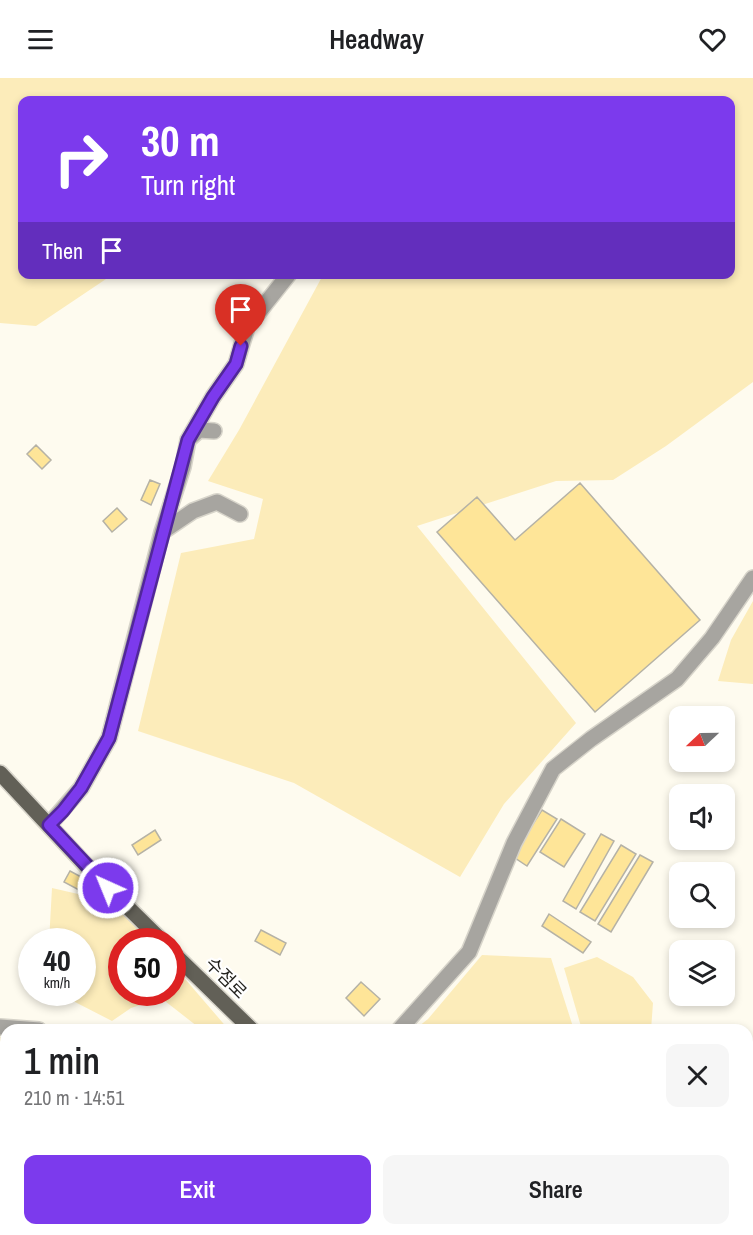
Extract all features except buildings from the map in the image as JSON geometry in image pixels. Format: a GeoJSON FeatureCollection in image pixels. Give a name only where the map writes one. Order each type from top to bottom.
{"type":"FeatureCollection","features":[{"type":"Feature","properties":{"kind":"main road"},"geometry":{"type":"LineString","coordinates":[[0,773],[149,928]]}},
{"type":"Feature","properties":{"kind":"main road","name":"수점로"},"geometry":{"type":"LineString","coordinates":[[186,966],[246,1024]]}},
{"type":"Feature","properties":{"kind":"street"},"geometry":{"type":"LineString","coordinates":[[49,825],[81,788],[109,738],[162,532],[183,467],[188,440],[213,397],[236,364],[247,327],[285,279]]}},
{"type":"Feature","properties":{"kind":"street"},"geometry":{"type":"LineString","coordinates":[[188,440],[199,430],[214,430]]}},
{"type":"Feature","properties":{"kind":"street"},"geometry":{"type":"LineString","coordinates":[[162,532],[167,488]]}},
{"type":"Feature","properties":{"kind":"street"},"geometry":{"type":"LineString","coordinates":[[162,532],[193,511],[217,502],[240,514]]}},
{"type":"Feature","properties":{"kind":"street"},"geometry":{"type":"LineString","coordinates":[[404,1024],[469,952],[514,843],[553,769],[591,739],[677,679],[712,638],[753,578]]}},
{"type":"Feature","properties":{"kind":"shaded area"},"geometry":{"type":"Polygon","coordinates":[[[0,78],[753,78],[753,382],[666,446],[613,480],[556,481],[417,526],[576,723],[504,804],[460,877],[294,783],[138,731],[181,553],[254,539],[263,499],[208,481],[239,430],[321,279],[735,279],[735,96],[18,96],[18,279],[106,279],[36,326],[0,323],[0,78]]]}},
{"type":"Feature","properties":{"kind":"shaded area"},"geometry":{"type":"Polygon","coordinates":[[[753,601],[753,684],[718,681],[731,640],[753,601]]]}},
{"type":"Feature","properties":{"kind":"shaded area"},"geometry":{"type":"Polygon","coordinates":[[[91,879],[138,928],[108,928],[108,1006],[137,1006],[112,1021],[83,1006],[96,1006],[96,928],[50,928],[52,888],[78,894],[91,879]]]}},
{"type":"Feature","properties":{"kind":"shaded area"},"geometry":{"type":"Polygon","coordinates":[[[482,955],[551,958],[572,1024],[422,1024],[482,955]]]}},
{"type":"Feature","properties":{"kind":"shaded area"},"geometry":{"type":"Polygon","coordinates":[[[597,957],[633,977],[653,1003],[651,1024],[580,1024],[564,968],[597,957]]]}},
{"type":"Feature","properties":{"kind":"shaded area"},"geometry":{"type":"Polygon","coordinates":[[[186,980],[224,1024],[194,1024],[171,1006],[186,1006],[186,980]]]}},
{"type":"Feature","properties":{"kind":"route"},"geometry":{"type":"LineString","coordinates":[[108,888],[49,825],[81,788],[109,738],[162,532],[183,467],[188,440],[213,397],[236,364],[241,346]]}}]}
